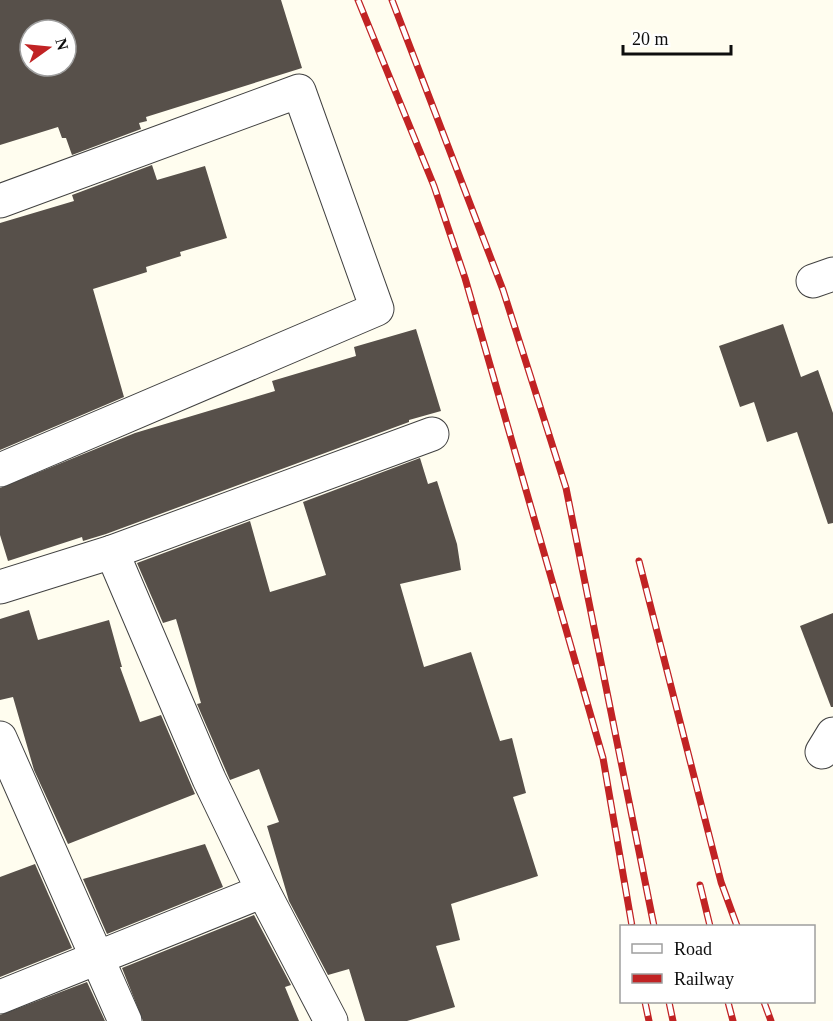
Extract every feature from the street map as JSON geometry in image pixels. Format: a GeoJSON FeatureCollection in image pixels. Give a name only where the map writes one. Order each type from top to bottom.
{"type":"FeatureCollection","features":[{"type":"Feature","properties":{"kind":"street"},"geometry":{"type":"LineString","coordinates":[[0,201],[299,91],[377,309],[0,470]]}},
{"type":"Feature","properties":{"kind":"street"},"geometry":{"type":"LineString","coordinates":[[0,587],[112,552],[432,434]]}},
{"type":"Feature","properties":{"kind":"street"},"geometry":{"type":"LineString","coordinates":[[112,552],[209,779],[263,891],[331,1021]]}},
{"type":"Feature","properties":{"kind":"street"},"geometry":{"type":"LineString","coordinates":[[0,738],[96,960],[125,1021]]}},
{"type":"Feature","properties":{"kind":"street"},"geometry":{"type":"LineString","coordinates":[[0,997],[263,891]]}},
{"type":"Feature","properties":{"kind":"building"},"geometry":{"type":"Polygon","coordinates":[[[0,0],[281,0],[302,68],[146,117],[147,121],[139,123],[141,129],[72,155],[66,138],[62,138],[58,127],[0,145],[0,0]]]}},
{"type":"Feature","properties":{"kind":"building"},"geometry":{"type":"Polygon","coordinates":[[[152,165],[157,180],[205,166],[227,238],[180,252],[181,256],[146,267],[147,272],[93,289],[124,397],[0,450],[0,223],[74,201],[72,195],[152,165]]]}},
{"type":"Feature","properties":{"kind":"building"},"geometry":{"type":"Polygon","coordinates":[[[783,324],[801,377],[818,370],[833,413],[833,523],[828,524],[797,432],[767,442],[754,402],[740,407],[719,346],[783,324]]]}},
{"type":"Feature","properties":{"kind":"building"},"geometry":{"type":"Polygon","coordinates":[[[416,329],[441,411],[409,420],[409,422],[106,534],[83,541],[82,537],[8,561],[0,535],[0,488],[135,433],[275,391],[272,381],[356,356],[354,347],[416,329]]]}},
{"type":"Feature","properties":{"kind":"building"},"geometry":{"type":"Polygon","coordinates":[[[420,458],[428,484],[437,481],[457,544],[461,570],[400,584],[424,667],[471,652],[500,741],[512,738],[526,793],[513,797],[538,876],[451,904],[460,940],[436,946],[455,1007],[407,1021],[365,1021],[349,969],[328,975],[289,901],[267,826],[279,822],[259,769],[230,780],[197,704],[201,703],[176,619],[163,623],[137,563],[250,521],[270,592],[326,575],[303,502],[420,458]]]}},
{"type":"Feature","properties":{"kind":"building"},"geometry":{"type":"Polygon","coordinates":[[[29,610],[38,640],[109,620],[122,667],[120,667],[140,722],[161,715],[195,794],[68,844],[34,770],[13,697],[0,700],[0,619],[29,610]]]}},
{"type":"Feature","properties":{"kind":"building"},"geometry":{"type":"Polygon","coordinates":[[[833,613],[833,707],[831,707],[800,626],[833,613]]]}},
{"type":"Feature","properties":{"kind":"building"},"geometry":{"type":"Polygon","coordinates":[[[205,844],[223,887],[107,934],[83,879],[205,844]]]}},
{"type":"Feature","properties":{"kind":"building"},"geometry":{"type":"Polygon","coordinates":[[[35,864],[72,948],[0,977],[0,877],[35,864]]]}},
{"type":"Feature","properties":{"kind":"building"},"geometry":{"type":"Polygon","coordinates":[[[254,915],[291,985],[285,987],[299,1021],[143,1021],[122,968],[254,915]]]}},
{"type":"Feature","properties":{"kind":"building"},"geometry":{"type":"Polygon","coordinates":[[[87,982],[105,1021],[0,1021],[0,1015],[87,982]]]}},
{"type":"Feature","properties":{"kind":"railway"},"geometry":{"type":"LineString","coordinates":[[358,0],[434,186],[465,278],[603,758],[632,925]]}},
{"type":"Feature","properties":{"kind":"railway"},"geometry":{"type":"LineString","coordinates":[[392,0],[503,290],[566,488],[654,925]]}},
{"type":"Feature","properties":{"kind":"railway"},"geometry":{"type":"LineString","coordinates":[[639,561],[721,882],[737,925]]}},
{"type":"Feature","properties":{"kind":"railway"},"geometry":{"type":"LineString","coordinates":[[700,885],[710,925]]}},
{"type":"Feature","properties":{"kind":"railway"},"geometry":{"type":"LineString","coordinates":[[645,1003],[649,1021]]}},
{"type":"Feature","properties":{"kind":"railway"},"geometry":{"type":"LineString","coordinates":[[669,1003],[673,1021]]}},
{"type":"Feature","properties":{"kind":"railway"},"geometry":{"type":"LineString","coordinates":[[728,1003],[733,1021]]}},
{"type":"Feature","properties":{"kind":"railway"},"geometry":{"type":"LineString","coordinates":[[764,1003],[771,1021]]}}]}
